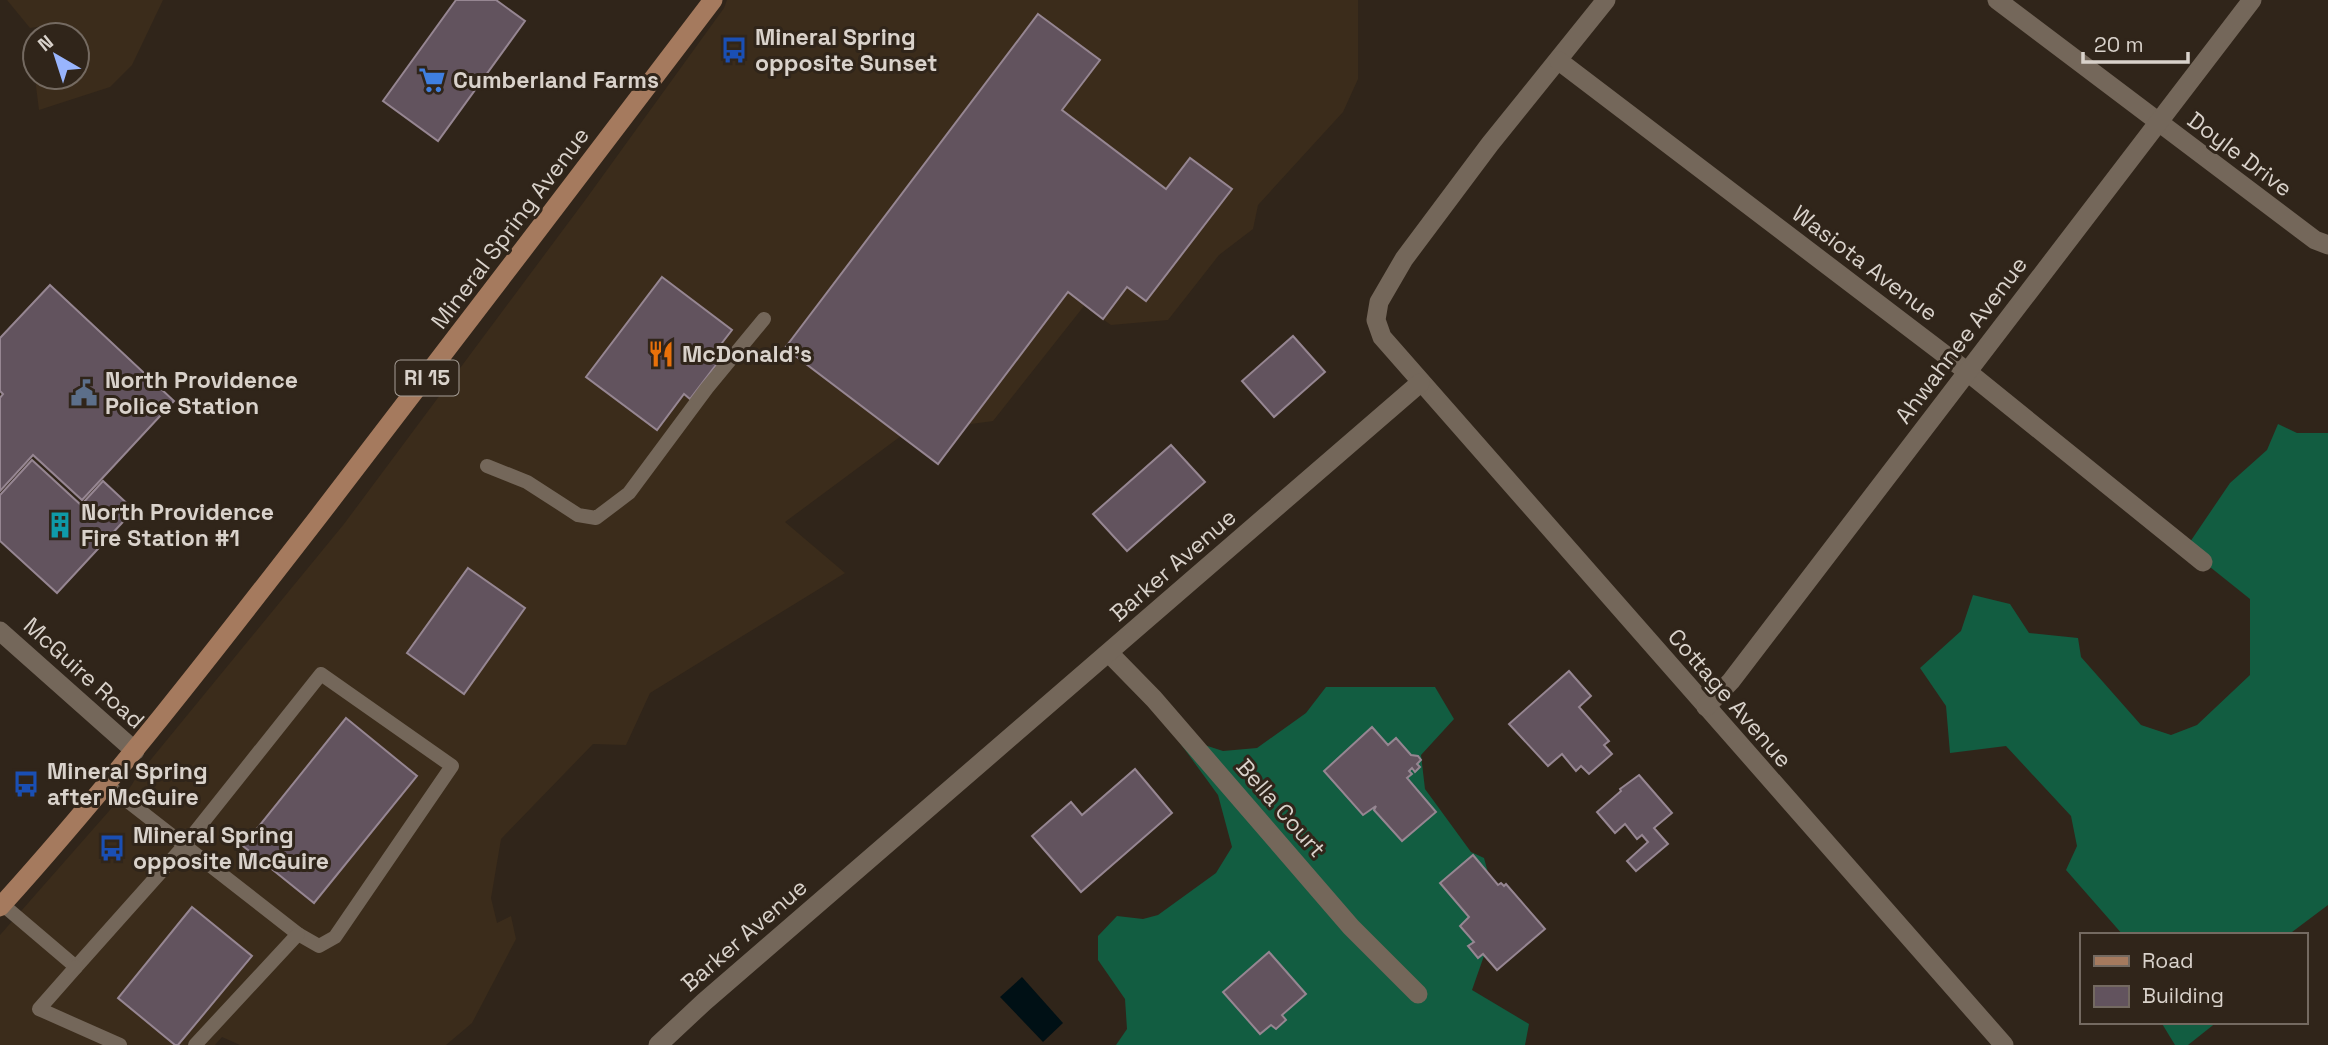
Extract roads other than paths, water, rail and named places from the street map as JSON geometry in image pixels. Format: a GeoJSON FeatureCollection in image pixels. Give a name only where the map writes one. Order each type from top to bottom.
{"type":"FeatureCollection","features":[{"type":"Feature","properties":{"kind":"main road","name":"Mineral Spring Avenue"},"geometry":{"type":"LineString","coordinates":[[1,905],[135,751],[410,400],[713,0]]}},
{"type":"Feature","properties":{"kind":"street"},"geometry":{"type":"LineString","coordinates":[[1420,383],[1382,337],[1376,320],[1378,302],[1404,259],[1490,144],[1606,0]]}},
{"type":"Feature","properties":{"kind":"street","name":"Doyle Drive"},"geometry":{"type":"LineString","coordinates":[[1997,0],[2158,124],[2315,240],[2328,245]]}},
{"type":"Feature","properties":{"kind":"street","name":"Ahwahnee Avenue"},"geometry":{"type":"LineString","coordinates":[[1706,707],[1731,681],[1969,373],[2252,0]]}},
{"type":"Feature","properties":{"kind":"street","name":"Wasiota Avenue"},"geometry":{"type":"LineString","coordinates":[[1559,61],[1969,373],[2203,562]]}},
{"type":"Feature","properties":{"kind":"street","name":"Barker Avenue"},"geometry":{"type":"LineString","coordinates":[[658,1045],[704,1002],[1420,383]]}},
{"type":"Feature","properties":{"kind":"street","name":"Cottage Avenue"},"geometry":{"type":"LineString","coordinates":[[1420,383],[2004,1045]]}},
{"type":"Feature","properties":{"kind":"street","name":"McGuire Road"},"geometry":{"type":"LineString","coordinates":[[0,631],[135,751]]}},
{"type":"Feature","properties":{"kind":"street","name":"Bella Court"},"geometry":{"type":"LineString","coordinates":[[1109,653],[1154,699],[1351,927],[1418,994]]}},
{"type":"Feature","properties":{"kind":"lane"},"geometry":{"type":"LineString","coordinates":[[487,466],[527,482],[578,516],[596,518],[629,493],[707,388],[764,319]]}},
{"type":"Feature","properties":{"kind":"lane"},"geometry":{"type":"LineString","coordinates":[[107,785],[184,846],[298,934],[318,946],[335,937],[452,766],[321,674],[184,846],[39,1009],[120,1045]]}},
{"type":"Feature","properties":{"kind":"lane"},"geometry":{"type":"LineString","coordinates":[[1,905],[76,967]]}},
{"type":"Feature","properties":{"kind":"lane"},"geometry":{"type":"LineString","coordinates":[[195,1045],[298,934]]}},
{"type":"Feature","properties":{"kind":"place","name":"Mineral Spring opposite Sunset"},"geometry":{"type":"Point","coordinates":[734,50]}},
{"type":"Feature","properties":{"kind":"place","name":"Cumberland Farms"},"geometry":{"type":"Point","coordinates":[432,80]}},
{"type":"Feature","properties":{"kind":"place","name":"McDonald's"},"geometry":{"type":"Point","coordinates":[661,354]}},
{"type":"Feature","properties":{"kind":"place","name":"North Providence Police Station"},"geometry":{"type":"Point","coordinates":[84,393]}},
{"type":"Feature","properties":{"kind":"place","name":"North Providence Fire Station #1"},"geometry":{"type":"Point","coordinates":[60,525]}},
{"type":"Feature","properties":{"kind":"place","name":"Mineral Spring after McGuire"},"geometry":{"type":"Point","coordinates":[26,784]}},
{"type":"Feature","properties":{"kind":"place","name":"Mineral Spring opposite McGuire"},"geometry":{"type":"Point","coordinates":[112,848]}}]}
